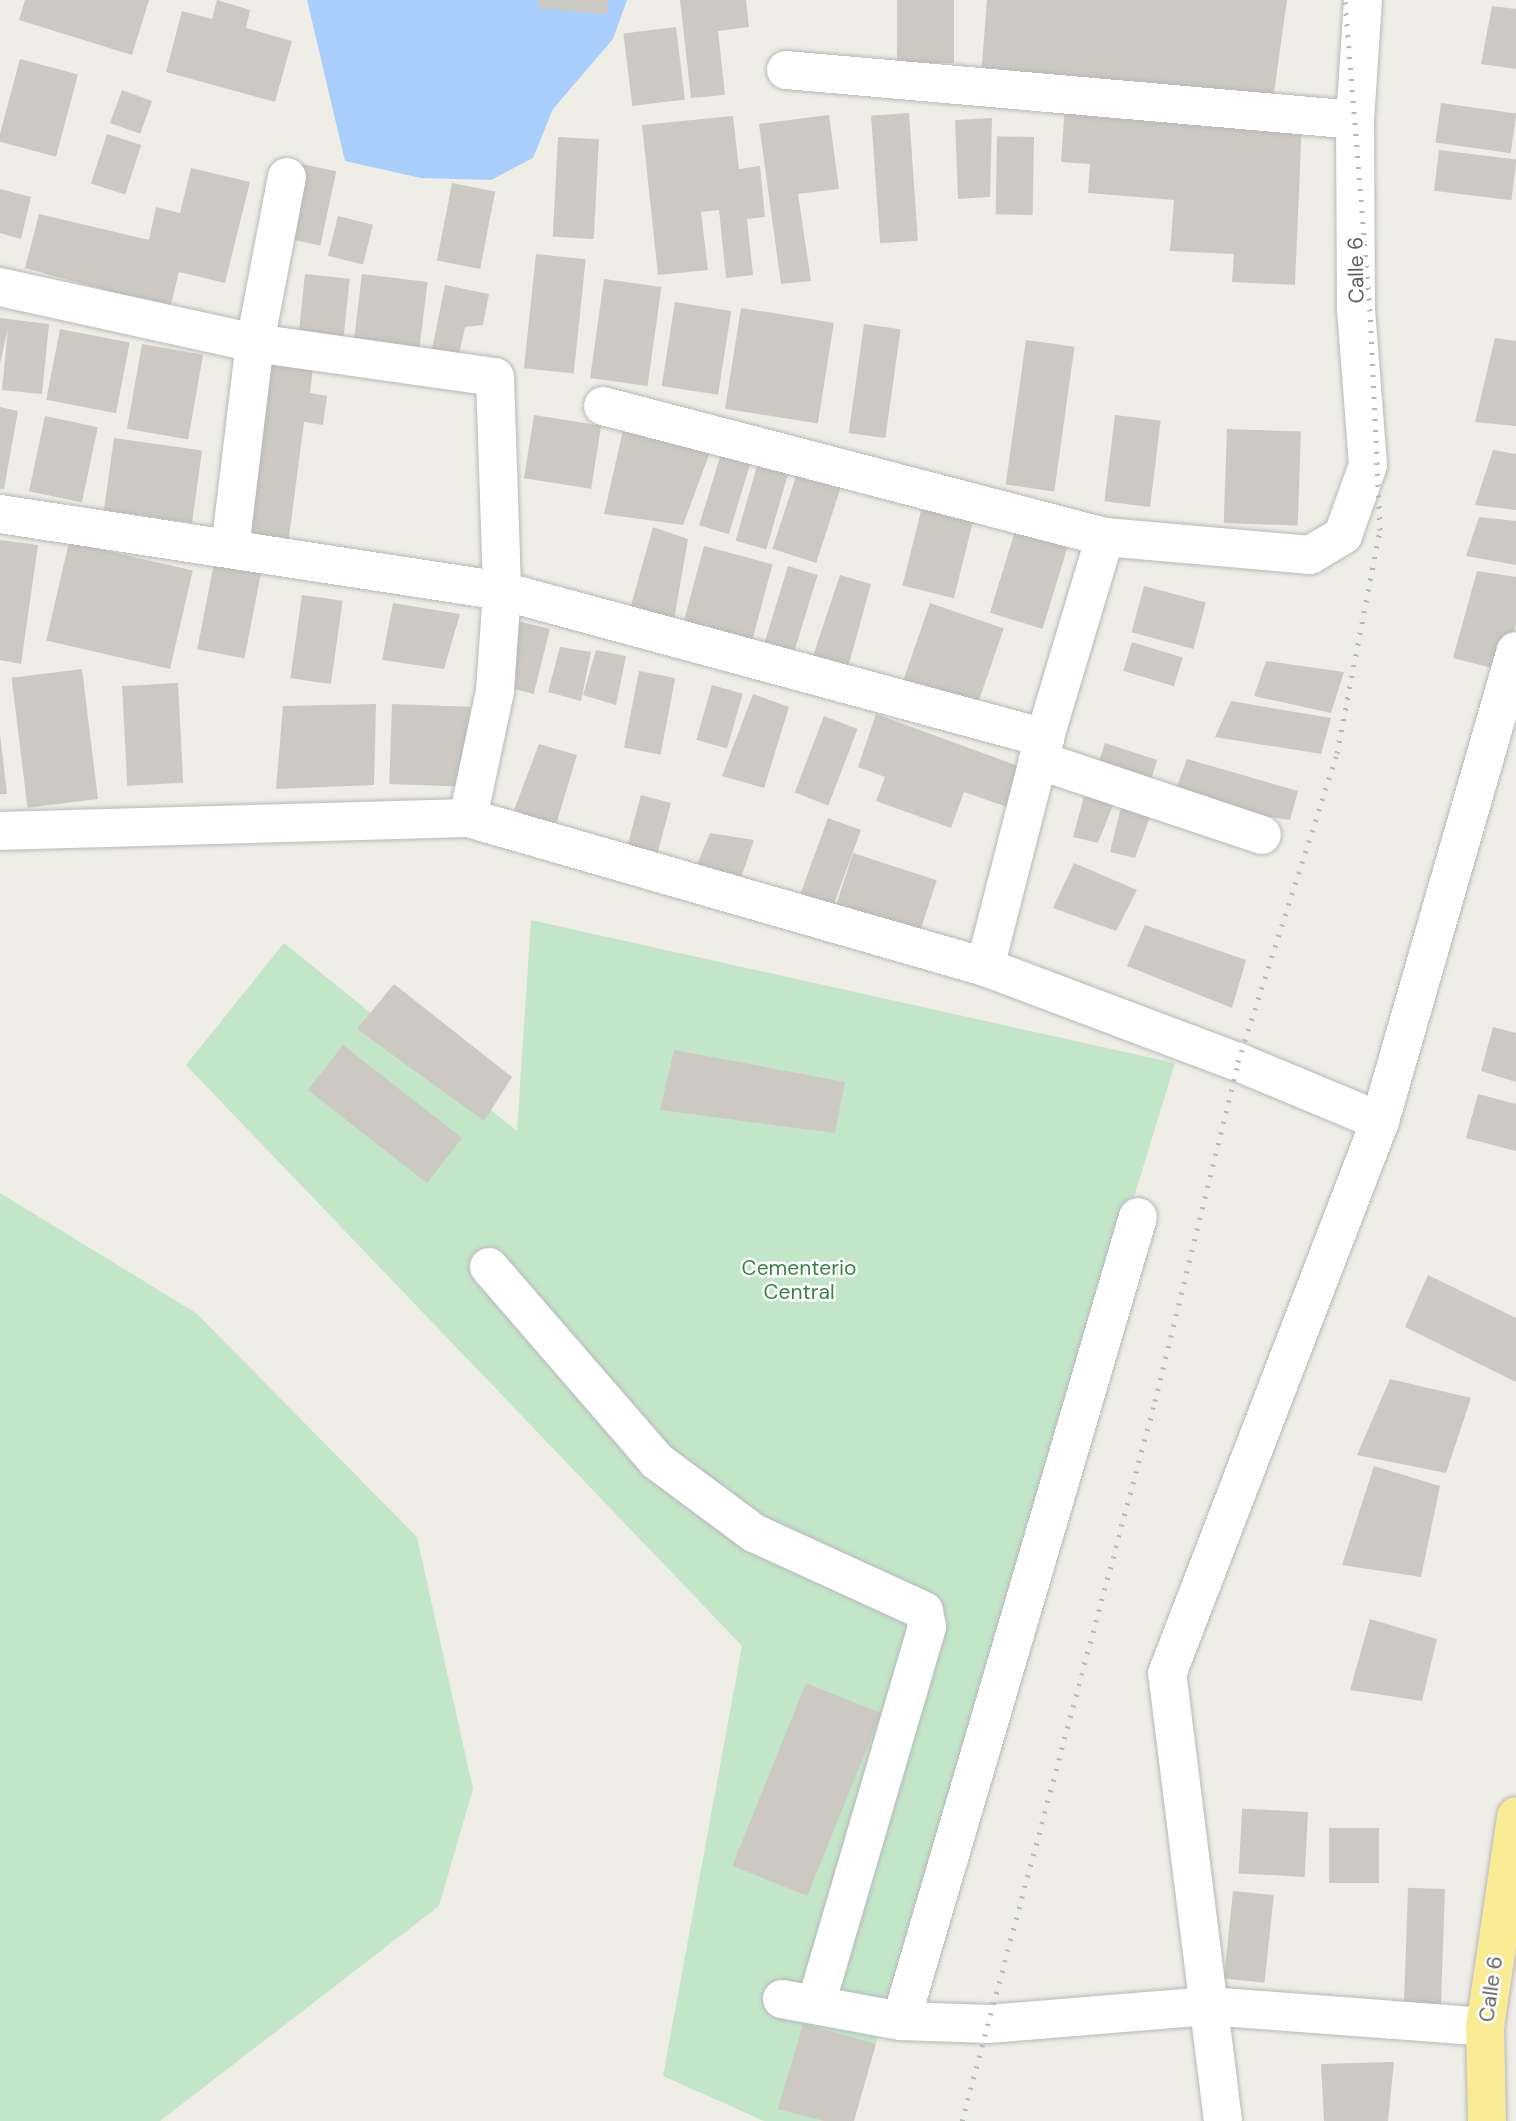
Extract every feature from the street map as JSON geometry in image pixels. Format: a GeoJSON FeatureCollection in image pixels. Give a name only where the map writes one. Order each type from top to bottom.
{"type":"FeatureCollection","features":[{"type":"Feature","properties":{"kind":"highway","name":"Calle 6"},"geometry":{"type":"LineString","coordinates":[[1487,2121],[1485,2027],[1516,1816]]}},
{"type":"Feature","properties":{"kind":"street","name":"Calle 6"},"geometry":{"type":"LineString","coordinates":[[1105,537],[1310,555],[1343,535],[1368,465],[1356,310],[1355,120],[1363,0]]}},
{"type":"Feature","properties":{"kind":"street"},"geometry":{"type":"LineString","coordinates":[[786,70],[1355,120]]}},
{"type":"Feature","properties":{"kind":"street"},"geometry":{"type":"LineString","coordinates":[[230,549],[255,343],[287,177]]}},
{"type":"Feature","properties":{"kind":"street"},"geometry":{"type":"LineString","coordinates":[[0,287],[255,343],[495,377],[502,591],[495,691],[468,818]]}},
{"type":"Feature","properties":{"kind":"street"},"geometry":{"type":"LineString","coordinates":[[603,406],[1105,537],[1041,749],[985,967]]}},
{"type":"Feature","properties":{"kind":"street"},"geometry":{"type":"LineString","coordinates":[[0,514],[502,591],[1041,749],[1262,835]]}},
{"type":"Feature","properties":{"kind":"street"},"geometry":{"type":"LineString","coordinates":[[1223,2121],[1167,1674],[1380,1121],[1516,650]]}},
{"type":"Feature","properties":{"kind":"street"},"geometry":{"type":"LineString","coordinates":[[0,831],[468,818],[985,967],[1238,1062],[1380,1121]]}},
{"type":"Feature","properties":{"kind":"street"},"geometry":{"type":"LineString","coordinates":[[901,2021],[1138,1217]]}},
{"type":"Feature","properties":{"kind":"street"},"geometry":{"type":"LineString","coordinates":[[489,1267],[657,1461],[754,1533],[924,1611],[927,1627],[799,2002],[901,2021],[989,2024],[1208,2006],[1485,2027]]}},
{"type":"Feature","properties":{"kind":"green space","name":"Cementerio Central"},"geometry":{"type":"Polygon","coordinates":[[[531,920],[1175,1063],[852,2121],[764,2121],[663,2076],[742,1646],[186,1065],[284,943],[517,1131],[531,920]]]}},
{"type":"Feature","properties":{"kind":"green space"},"geometry":{"type":"Polygon","coordinates":[[[0,1193],[196,1313],[417,1537],[473,1789],[439,1906],[160,2121],[0,2121],[0,1193]]]}},
{"type":"Feature","properties":{"kind":"water"},"geometry":{"type":"Polygon","coordinates":[[[307,0],[627,0],[613,39],[553,109],[533,158],[491,180],[421,178],[345,161],[307,0]]]}},
{"type":"Feature","properties":{"kind":"building"},"geometry":{"type":"Polygon","coordinates":[[[25,0],[149,0],[132,55],[19,20],[25,0]]]}},
{"type":"Feature","properties":{"kind":"building"},"geometry":{"type":"Polygon","coordinates":[[[217,0],[250,10],[246,28],[292,41],[275,102],[166,72],[182,11],[212,19],[217,0]]]}},
{"type":"Feature","properties":{"kind":"building"},"geometry":{"type":"Polygon","coordinates":[[[538,0],[608,0],[607,14],[538,8],[538,0]]]}},
{"type":"Feature","properties":{"kind":"building"},"geometry":{"type":"Polygon","coordinates":[[[680,0],[746,0],[749,27],[718,31],[725,95],[691,98],[680,0]]]}},
{"type":"Feature","properties":{"kind":"building"},"geometry":{"type":"Polygon","coordinates":[[[897,0],[954,0],[954,63],[897,63],[897,0]]]}},
{"type":"Feature","properties":{"kind":"building"},"geometry":{"type":"Polygon","coordinates":[[[987,0],[1287,0],[1273,100],[981,76],[987,0]]]}},
{"type":"Feature","properties":{"kind":"building"},"geometry":{"type":"Polygon","coordinates":[[[1492,6],[1516,9],[1516,69],[1481,64],[1492,6]]]}},
{"type":"Feature","properties":{"kind":"building"},"geometry":{"type":"Polygon","coordinates":[[[676,27],[685,99],[632,106],[623,33],[676,27]]]}},
{"type":"Feature","properties":{"kind":"building"},"geometry":{"type":"Polygon","coordinates":[[[20,59],[78,75],[56,157],[0,142],[20,59]]]}},
{"type":"Feature","properties":{"kind":"building"},"geometry":{"type":"Polygon","coordinates":[[[122,90],[152,101],[140,134],[110,123],[122,90]]]}},
{"type":"Feature","properties":{"kind":"building"},"geometry":{"type":"Polygon","coordinates":[[[1441,103],[1516,114],[1511,153],[1435,143],[1441,103]]]}},
{"type":"Feature","properties":{"kind":"building"},"geometry":{"type":"Polygon","coordinates":[[[1065,105],[1302,121],[1295,285],[1232,282],[1234,254],[1170,251],[1174,200],[1088,193],[1090,164],[1061,162],[1065,105]]]}},
{"type":"Feature","properties":{"kind":"building"},"geometry":{"type":"Polygon","coordinates":[[[909,113],[918,241],[880,243],[871,116],[909,113]]]}},
{"type":"Feature","properties":{"kind":"building"},"geometry":{"type":"Polygon","coordinates":[[[829,115],[839,189],[798,194],[811,281],[781,284],[759,124],[829,115]]]}},
{"type":"Feature","properties":{"kind":"building"},"geometry":{"type":"Polygon","coordinates":[[[733,116],[739,169],[760,166],[765,217],[747,219],[753,275],[726,278],[719,210],[701,212],[708,270],[658,275],[642,125],[733,116]]]}},
{"type":"Feature","properties":{"kind":"building"},"geometry":{"type":"Polygon","coordinates":[[[992,118],[990,197],[958,199],[955,120],[992,118]]]}},
{"type":"Feature","properties":{"kind":"building"},"geometry":{"type":"Polygon","coordinates":[[[107,134],[141,145],[125,195],[91,183],[107,134]]]}},
{"type":"Feature","properties":{"kind":"building"},"geometry":{"type":"Polygon","coordinates":[[[997,136],[1034,137],[1033,215],[996,214],[997,136]]]}},
{"type":"Feature","properties":{"kind":"building"},"geometry":{"type":"Polygon","coordinates":[[[558,137],[599,139],[594,239],[553,237],[558,137]]]}},
{"type":"Feature","properties":{"kind":"building"},"geometry":{"type":"Polygon","coordinates":[[[1439,150],[1516,159],[1511,200],[1434,191],[1439,150]]]}},
{"type":"Feature","properties":{"kind":"building"},"geometry":{"type":"Polygon","coordinates":[[[302,164],[336,171],[320,246],[286,238],[302,164]]]}},
{"type":"Feature","properties":{"kind":"building"},"geometry":{"type":"Polygon","coordinates":[[[191,168],[250,182],[225,283],[179,272],[170,308],[25,268],[39,214],[149,240],[156,207],[180,213],[191,168]]]}},
{"type":"Feature","properties":{"kind":"building"},"geometry":{"type":"Polygon","coordinates":[[[452,183],[495,191],[480,269],[437,261],[452,183]]]}},
{"type":"Feature","properties":{"kind":"building"},"geometry":{"type":"Polygon","coordinates":[[[0,189],[31,197],[21,239],[0,233],[0,189]]]}},
{"type":"Feature","properties":{"kind":"building"},"geometry":{"type":"Polygon","coordinates":[[[338,216],[373,225],[363,264],[328,256],[338,216]]]}},
{"type":"Feature","properties":{"kind":"building"},"geometry":{"type":"Polygon","coordinates":[[[536,254],[586,259],[574,374],[524,368],[536,254]]]}},
{"type":"Feature","properties":{"kind":"building"},"geometry":{"type":"Polygon","coordinates":[[[305,274],[350,279],[342,348],[298,344],[305,274]]]}},
{"type":"Feature","properties":{"kind":"building"},"geometry":{"type":"Polygon","coordinates":[[[362,274],[428,282],[418,356],[353,348],[362,274]]]}},
{"type":"Feature","properties":{"kind":"building"},"geometry":{"type":"Polygon","coordinates":[[[604,279],[661,287],[648,386],[590,378],[604,279]]]}},
{"type":"Feature","properties":{"kind":"building"},"geometry":{"type":"Polygon","coordinates":[[[445,285],[489,294],[483,325],[465,327],[457,365],[430,359],[445,285]]]}},
{"type":"Feature","properties":{"kind":"building"},"geometry":{"type":"Polygon","coordinates":[[[675,302],[731,311],[718,395],[662,386],[675,302]]]}},
{"type":"Feature","properties":{"kind":"building"},"geometry":{"type":"Polygon","coordinates":[[[741,308],[834,323],[818,423],[725,409],[741,308]]]}},
{"type":"Feature","properties":{"kind":"building"},"geometry":{"type":"Polygon","coordinates":[[[0,318],[49,324],[42,394],[2,390],[8,328],[0,364],[0,318]]]}},
{"type":"Feature","properties":{"kind":"building"},"geometry":{"type":"Polygon","coordinates":[[[864,324],[901,329],[885,438],[849,433],[864,324]]]}},
{"type":"Feature","properties":{"kind":"building"},"geometry":{"type":"Polygon","coordinates":[[[60,329],[130,343],[116,413],[46,400],[60,329]]]}},
{"type":"Feature","properties":{"kind":"building"},"geometry":{"type":"Polygon","coordinates":[[[1495,338],[1516,341],[1516,426],[1475,422],[1495,338]]]}},
{"type":"Feature","properties":{"kind":"building"},"geometry":{"type":"Polygon","coordinates":[[[1026,340],[1075,347],[1054,491],[1006,485],[1026,340]]]}},
{"type":"Feature","properties":{"kind":"building"},"geometry":{"type":"Polygon","coordinates":[[[142,344],[203,355],[188,439],[127,429],[142,344]]]}},
{"type":"Feature","properties":{"kind":"building"},"geometry":{"type":"Polygon","coordinates":[[[270,360],[313,367],[310,393],[327,396],[323,425],[304,422],[288,545],[243,538],[270,360]]]}},
{"type":"Feature","properties":{"kind":"building"},"geometry":{"type":"Polygon","coordinates":[[[0,407],[18,411],[4,489],[0,489],[0,407]]]}},
{"type":"Feature","properties":{"kind":"building"},"geometry":{"type":"Polygon","coordinates":[[[534,415],[601,426],[591,489],[524,478],[534,415]]]}},
{"type":"Feature","properties":{"kind":"building"},"geometry":{"type":"Polygon","coordinates":[[[1115,415],[1161,421],[1150,507],[1104,501],[1115,415]]]}},
{"type":"Feature","properties":{"kind":"building"},"geometry":{"type":"Polygon","coordinates":[[[45,416],[98,427],[82,503],[29,491],[45,416]]]}},
{"type":"Feature","properties":{"kind":"building"},"geometry":{"type":"Polygon","coordinates":[[[624,426],[713,444],[683,525],[604,514],[624,426]]]}},
{"type":"Feature","properties":{"kind":"building"},"geometry":{"type":"Polygon","coordinates":[[[1227,429],[1301,432],[1298,526],[1224,523],[1227,429]]]}},
{"type":"Feature","properties":{"kind":"building"},"geometry":{"type":"Polygon","coordinates":[[[114,438],[202,450],[192,523],[104,510],[114,438]]]}},
{"type":"Feature","properties":{"kind":"building"},"geometry":{"type":"Polygon","coordinates":[[[724,444],[754,453],[729,534],[699,525],[724,444]]]}},
{"type":"Feature","properties":{"kind":"building"},"geometry":{"type":"Polygon","coordinates":[[[1493,450],[1516,454],[1516,510],[1475,505],[1493,450]]]}},
{"type":"Feature","properties":{"kind":"building"},"geometry":{"type":"Polygon","coordinates":[[[759,459],[790,468],[766,550],[736,541],[759,459]]]}},
{"type":"Feature","properties":{"kind":"building"},"geometry":{"type":"Polygon","coordinates":[[[799,467],[843,481],[816,563],[772,549],[799,467]]]}},
{"type":"Feature","properties":{"kind":"building"},"geometry":{"type":"Polygon","coordinates":[[[923,503],[974,516],[954,598],[902,585],[923,503]]]}},
{"type":"Feature","properties":{"kind":"building"},"geometry":{"type":"Polygon","coordinates":[[[1479,517],[1516,521],[1516,565],[1466,556],[1479,517]]]}},
{"type":"Feature","properties":{"kind":"building"},"geometry":{"type":"Polygon","coordinates":[[[1018,521],[1071,537],[1043,629],[990,613],[1018,521]]]}},
{"type":"Feature","properties":{"kind":"building"},"geometry":{"type":"Polygon","coordinates":[[[653,527],[688,539],[674,620],[630,609],[653,527]]]}},
{"type":"Feature","properties":{"kind":"building"},"geometry":{"type":"Polygon","coordinates":[[[0,540],[38,545],[21,664],[0,660],[0,540]]]}},
{"type":"Feature","properties":{"kind":"building"},"geometry":{"type":"Polygon","coordinates":[[[69,542],[193,571],[170,669],[46,640],[69,542]]]}},
{"type":"Feature","properties":{"kind":"building"},"geometry":{"type":"Polygon","coordinates":[[[704,546],[773,564],[752,643],[683,624],[704,546]]]}},
{"type":"Feature","properties":{"kind":"building"},"geometry":{"type":"Polygon","coordinates":[[[215,558],[262,567],[244,658],[197,649],[215,558]]]}},
{"type":"Feature","properties":{"kind":"building"},"geometry":{"type":"Polygon","coordinates":[[[788,566],[818,575],[792,658],[763,649],[788,566]]]}},
{"type":"Feature","properties":{"kind":"building"},"geometry":{"type":"Polygon","coordinates":[[[1477,571],[1516,577],[1516,624],[1504,671],[1453,658],[1477,571]]]}},
{"type":"Feature","properties":{"kind":"building"},"geometry":{"type":"Polygon","coordinates":[[[840,575],[871,584],[847,671],[812,659],[840,575]]]}},
{"type":"Feature","properties":{"kind":"building"},"geometry":{"type":"Polygon","coordinates":[[[1144,586],[1206,603],[1193,649],[1132,632],[1144,586]]]}},
{"type":"Feature","properties":{"kind":"building"},"geometry":{"type":"Polygon","coordinates":[[[302,595],[343,601],[331,684],[290,678],[302,595]]]}},
{"type":"Feature","properties":{"kind":"building"},"geometry":{"type":"Polygon","coordinates":[[[393,603],[460,614],[444,669],[382,660],[393,603]]]}},
{"type":"Feature","properties":{"kind":"building"},"geometry":{"type":"Polygon","coordinates":[[[930,603],[1004,628],[974,714],[900,689],[930,603]]]}},
{"type":"Feature","properties":{"kind":"building"},"geometry":{"type":"Polygon","coordinates":[[[514,620],[550,629],[534,694],[498,685],[514,620]]]}},
{"type":"Feature","properties":{"kind":"building"},"geometry":{"type":"Polygon","coordinates":[[[1132,642],[1183,657],[1174,686],[1123,671],[1132,642]]]}},
{"type":"Feature","properties":{"kind":"building"},"geometry":{"type":"Polygon","coordinates":[[[560,647],[591,652],[581,701],[548,692],[560,647]]]}},
{"type":"Feature","properties":{"kind":"building"},"geometry":{"type":"Polygon","coordinates":[[[596,650],[626,656],[616,705],[583,695],[596,650]]]}},
{"type":"Feature","properties":{"kind":"building"},"geometry":{"type":"Polygon","coordinates":[[[1266,661],[1344,672],[1331,713],[1254,696],[1266,661]]]}},
{"type":"Feature","properties":{"kind":"building"},"geometry":{"type":"Polygon","coordinates":[[[82,669],[98,799],[27,808],[12,678],[82,669]]]}},
{"type":"Feature","properties":{"kind":"building"},"geometry":{"type":"Polygon","coordinates":[[[639,671],[675,678],[660,755],[624,748],[639,671]]]}},
{"type":"Feature","properties":{"kind":"building"},"geometry":{"type":"Polygon","coordinates":[[[178,683],[183,783],[127,786],[122,686],[178,683]]]}},
{"type":"Feature","properties":{"kind":"building"},"geometry":{"type":"Polygon","coordinates":[[[712,685],[743,694],[727,749],[696,740],[712,685]]]}},
{"type":"Feature","properties":{"kind":"building"},"geometry":{"type":"Polygon","coordinates":[[[753,694],[789,707],[764,788],[722,776],[753,694]]]}},
{"type":"Feature","properties":{"kind":"building"},"geometry":{"type":"Polygon","coordinates":[[[1231,701],[1331,718],[1321,754],[1215,737],[1231,701]]]}},
{"type":"Feature","properties":{"kind":"building"},"geometry":{"type":"Polygon","coordinates":[[[376,704],[374,785],[276,789],[283,706],[376,704]]]}},
{"type":"Feature","properties":{"kind":"building"},"geometry":{"type":"Polygon","coordinates":[[[392,704],[470,707],[467,787],[389,784],[392,704]]]}},
{"type":"Feature","properties":{"kind":"building"},"geometry":{"type":"Polygon","coordinates":[[[876,714],[1021,767],[1007,807],[964,792],[951,828],[876,801],[885,777],[858,767],[876,714]]]}},
{"type":"Feature","properties":{"kind":"building"},"geometry":{"type":"Polygon","coordinates":[[[824,716],[858,729],[828,805],[795,793],[824,716]]]}},
{"type":"Feature","properties":{"kind":"building"},"geometry":{"type":"Polygon","coordinates":[[[0,734],[7,794],[0,794],[0,734]]]}},
{"type":"Feature","properties":{"kind":"building"},"geometry":{"type":"Polygon","coordinates":[[[1105,743],[1157,760],[1148,789],[1096,772],[1105,743]]]}},
{"type":"Feature","properties":{"kind":"building"},"geometry":{"type":"Polygon","coordinates":[[[539,744],[577,755],[555,828],[514,810],[539,744]]]}},
{"type":"Feature","properties":{"kind":"building"},"geometry":{"type":"Polygon","coordinates":[[[1187,759],[1298,791],[1290,820],[1171,802],[1187,759]]]}},
{"type":"Feature","properties":{"kind":"building"},"geometry":{"type":"Polygon","coordinates":[[[1087,785],[1117,795],[1098,843],[1073,837],[1087,785]]]}},
{"type":"Feature","properties":{"kind":"building"},"geometry":{"type":"Polygon","coordinates":[[[641,795],[671,803],[656,859],[626,851],[641,795]]]}},
{"type":"Feature","properties":{"kind":"building"},"geometry":{"type":"Polygon","coordinates":[[[1123,799],[1153,809],[1135,858],[1110,852],[1123,799]]]}},
{"type":"Feature","properties":{"kind":"building"},"geometry":{"type":"Polygon","coordinates":[[[828,818],[861,830],[830,915],[797,904],[828,818]]]}},
{"type":"Feature","properties":{"kind":"building"},"geometry":{"type":"Polygon","coordinates":[[[710,833],[754,840],[740,881],[694,871],[710,833]]]}},
{"type":"Feature","properties":{"kind":"building"},"geometry":{"type":"Polygon","coordinates":[[[853,853],[937,880],[917,942],[833,915],[853,853]]]}},
{"type":"Feature","properties":{"kind":"building"},"geometry":{"type":"Polygon","coordinates":[[[1074,863],[1137,890],[1116,931],[1053,908],[1074,863]]]}},
{"type":"Feature","properties":{"kind":"building"},"geometry":{"type":"Polygon","coordinates":[[[1145,925],[1246,960],[1232,1008],[1127,966],[1145,925]]]}},
{"type":"Feature","properties":{"kind":"building"},"geometry":{"type":"Polygon","coordinates":[[[394,984],[512,1077],[484,1121],[357,1029],[394,984]]]}},
{"type":"Feature","properties":{"kind":"building"},"geometry":{"type":"Polygon","coordinates":[[[1493,1027],[1516,1033],[1516,1082],[1481,1071],[1493,1027]]]}},
{"type":"Feature","properties":{"kind":"building"},"geometry":{"type":"Polygon","coordinates":[[[343,1045],[462,1138],[427,1183],[308,1090],[343,1045]]]}},
{"type":"Feature","properties":{"kind":"building"},"geometry":{"type":"Polygon","coordinates":[[[674,1050],[845,1082],[835,1133],[660,1110],[674,1050]]]}},
{"type":"Feature","properties":{"kind":"building"},"geometry":{"type":"Polygon","coordinates":[[[1478,1094],[1516,1104],[1516,1151],[1466,1138],[1478,1094]]]}},
{"type":"Feature","properties":{"kind":"building"},"geometry":{"type":"Polygon","coordinates":[[[1428,1275],[1516,1318],[1516,1382],[1405,1327],[1428,1275]]]}},
{"type":"Feature","properties":{"kind":"building"},"geometry":{"type":"Polygon","coordinates":[[[1390,1379],[1471,1398],[1446,1473],[1357,1455],[1390,1379]]]}},
{"type":"Feature","properties":{"kind":"building"},"geometry":{"type":"Polygon","coordinates":[[[1374,1466],[1440,1486],[1421,1577],[1342,1565],[1374,1466]]]}},
{"type":"Feature","properties":{"kind":"building"},"geometry":{"type":"Polygon","coordinates":[[[1370,1619],[1437,1639],[1422,1701],[1350,1690],[1370,1619]]]}},
{"type":"Feature","properties":{"kind":"building"},"geometry":{"type":"Polygon","coordinates":[[[806,1683],[881,1713],[807,1896],[732,1866],[806,1683]]]}},
{"type":"Feature","properties":{"kind":"building"},"geometry":{"type":"Polygon","coordinates":[[[1242,1809],[1308,1812],[1305,1877],[1239,1873],[1242,1809]]]}},
{"type":"Feature","properties":{"kind":"building"},"geometry":{"type":"Polygon","coordinates":[[[1329,1828],[1379,1828],[1379,1883],[1329,1883],[1329,1828]]]}},
{"type":"Feature","properties":{"kind":"building"},"geometry":{"type":"Polygon","coordinates":[[[1408,1888],[1445,1889],[1441,2007],[1404,2006],[1408,1888]]]}},
{"type":"Feature","properties":{"kind":"building"},"geometry":{"type":"Polygon","coordinates":[[[1233,1891],[1274,1895],[1265,1983],[1224,1979],[1233,1891]]]}},
{"type":"Feature","properties":{"kind":"building"},"geometry":{"type":"Polygon","coordinates":[[[803,2024],[876,2044],[854,2121],[824,2121],[778,2109],[803,2024]]]}},
{"type":"Feature","properties":{"kind":"building"},"geometry":{"type":"Polygon","coordinates":[[[1394,2062],[1388,2121],[1324,2121],[1321,2064],[1394,2062]]]}},
{"type":"Feature","properties":{"kind":"railway"},"geometry":{"type":"LineString","coordinates":[[962,2121],[1155,1401],[1238,1062],[1337,753],[1380,530],[1370,311],[1345,0]]}}]}
